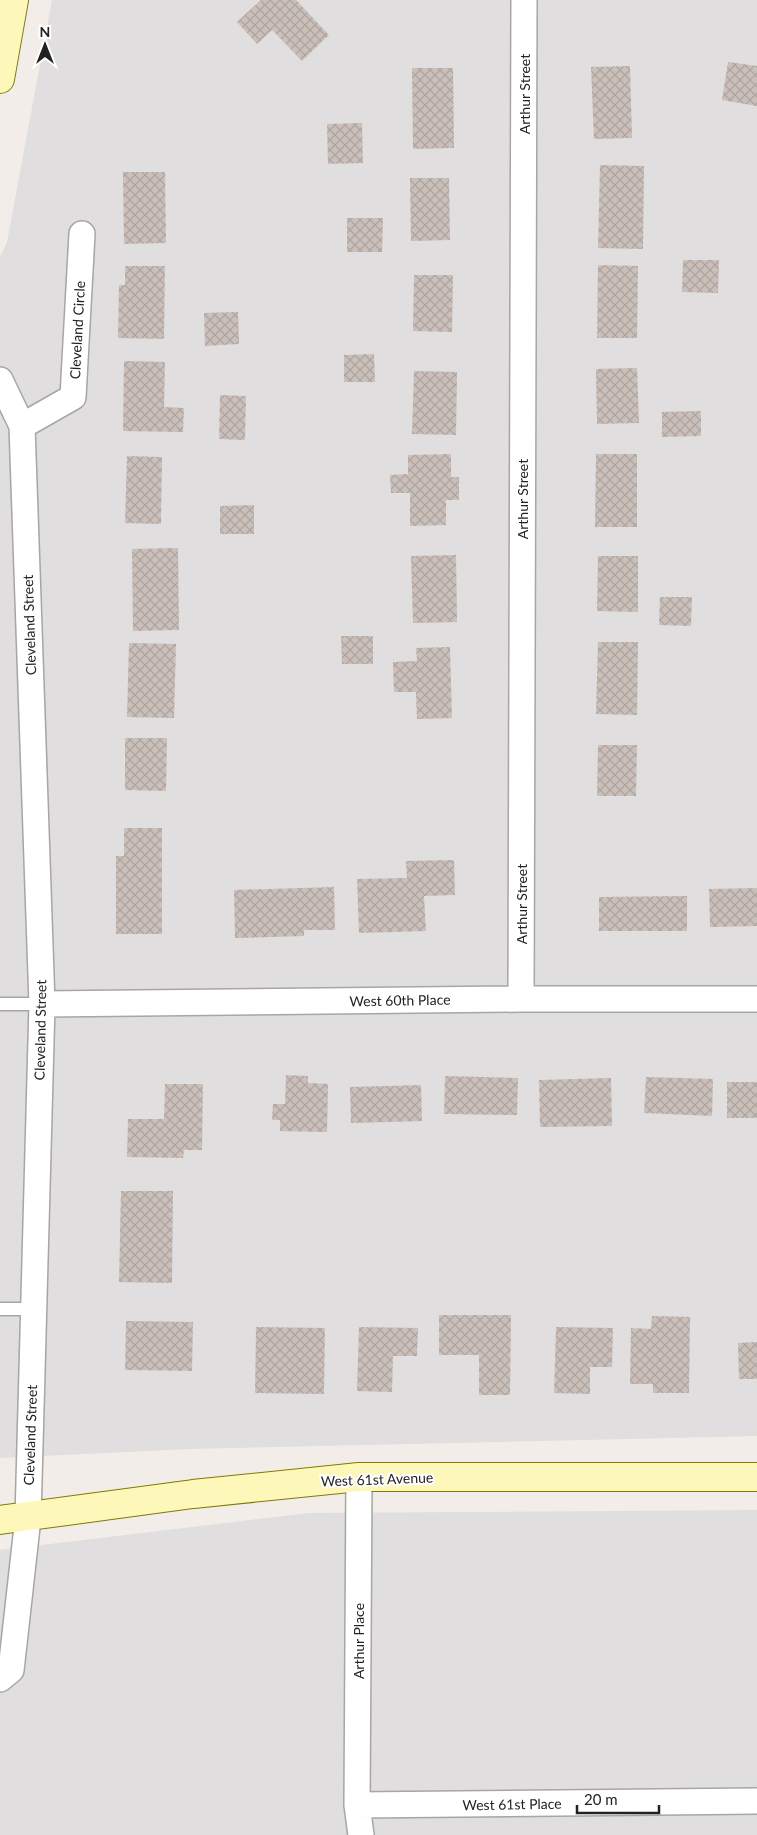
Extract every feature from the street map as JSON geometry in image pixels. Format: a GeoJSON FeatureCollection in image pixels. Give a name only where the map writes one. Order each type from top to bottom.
{"type":"FeatureCollection","features":[{"type":"Feature","properties":{"kind":"main road"},"geometry":{"type":"LineString","coordinates":[[0,78],[14,0]]}},
{"type":"Feature","properties":{"kind":"main road","name":"West 61st Avenue"},"geometry":{"type":"LineString","coordinates":[[0,1520],[28,1518],[193,1494],[359,1477],[757,1477]]}},
{"type":"Feature","properties":{"kind":"street","name":"Arthur Street"},"geometry":{"type":"LineString","coordinates":[[520,999],[524,0]]}},
{"type":"Feature","properties":{"kind":"street","name":"Cleveland Circle"},"geometry":{"type":"LineString","coordinates":[[22,426],[72,397],[82,234]]}},
{"type":"Feature","properties":{"kind":"street","name":"Cleveland Street"},"geometry":{"type":"LineString","coordinates":[[0,380],[22,426],[42,1004],[28,1518],[11,1670],[0,1679]]}},
{"type":"Feature","properties":{"kind":"street","name":"West 60th Place"},"geometry":{"type":"LineString","coordinates":[[42,1004],[757,998]]}},
{"type":"Feature","properties":{"kind":"street","name":"Arthur Place"},"geometry":{"type":"LineString","coordinates":[[357,1805],[359,1477]]}},
{"type":"Feature","properties":{"kind":"street","name":"West 61st Place"},"geometry":{"type":"LineString","coordinates":[[357,1805],[757,1801]]}},
{"type":"Feature","properties":{"kind":"street"},"geometry":{"type":"LineString","coordinates":[[357,1805],[361,1835]]}},
{"type":"Feature","properties":{"kind":"lane"},"geometry":{"type":"LineString","coordinates":[[0,1004],[42,1004]]}},
{"type":"Feature","properties":{"kind":"lane"},"geometry":{"type":"LineString","coordinates":[[0,1309],[34,1309]]}},
{"type":"Feature","properties":{"kind":"shaded area"},"geometry":{"type":"Polygon","coordinates":[[[52,0],[757,0],[757,1436],[189,1449],[0,1458],[0,257],[7,242],[52,0]]]}},
{"type":"Feature","properties":{"kind":"shaded area"},"geometry":{"type":"Polygon","coordinates":[[[757,1510],[757,1835],[0,1835],[0,1550],[309,1513],[757,1510]]]}},
{"type":"Feature","properties":{"kind":"building"},"geometry":{"type":"Polygon","coordinates":[[[261,0],[296,0],[329,35],[302,61],[272,30],[257,44],[237,22],[261,0]]]}},
{"type":"Feature","properties":{"kind":"building"},"geometry":{"type":"Polygon","coordinates":[[[728,62],[757,66],[757,106],[722,100],[728,62]]]}},
{"type":"Feature","properties":{"kind":"building"},"geometry":{"type":"Polygon","coordinates":[[[630,66],[632,138],[594,139],[591,67],[630,66]]]}},
{"type":"Feature","properties":{"kind":"building"},"geometry":{"type":"Polygon","coordinates":[[[412,68],[453,68],[454,148],[413,149],[412,68]]]}},
{"type":"Feature","properties":{"kind":"building"},"geometry":{"type":"Polygon","coordinates":[[[362,123],[363,163],[328,164],[327,124],[362,123]]]}},
{"type":"Feature","properties":{"kind":"building"},"geometry":{"type":"Polygon","coordinates":[[[600,165],[644,166],[643,249],[598,248],[600,165]]]}},
{"type":"Feature","properties":{"kind":"building"},"geometry":{"type":"Polygon","coordinates":[[[123,172],[165,172],[166,243],[124,244],[123,172]]]}},
{"type":"Feature","properties":{"kind":"building"},"geometry":{"type":"Polygon","coordinates":[[[410,178],[449,178],[450,240],[411,241],[410,178]]]}},
{"type":"Feature","properties":{"kind":"building"},"geometry":{"type":"Polygon","coordinates":[[[347,218],[383,218],[382,252],[347,252],[347,218]]]}},
{"type":"Feature","properties":{"kind":"building"},"geometry":{"type":"Polygon","coordinates":[[[683,260],[719,260],[718,293],[682,292],[683,260]]]}},
{"type":"Feature","properties":{"kind":"building"},"geometry":{"type":"Polygon","coordinates":[[[598,265],[638,266],[637,338],[597,338],[598,265]]]}},
{"type":"Feature","properties":{"kind":"building"},"geometry":{"type":"Polygon","coordinates":[[[125,266],[165,266],[164,339],[118,338],[119,285],[125,285],[125,266]]]}},
{"type":"Feature","properties":{"kind":"building"},"geometry":{"type":"Polygon","coordinates":[[[414,275],[453,275],[452,332],[413,331],[414,275]]]}},
{"type":"Feature","properties":{"kind":"building"},"geometry":{"type":"Polygon","coordinates":[[[238,312],[239,344],[205,346],[204,313],[238,312]]]}},
{"type":"Feature","properties":{"kind":"building"},"geometry":{"type":"Polygon","coordinates":[[[374,354],[375,382],[344,382],[344,355],[374,354]]]}},
{"type":"Feature","properties":{"kind":"building"},"geometry":{"type":"Polygon","coordinates":[[[124,361],[165,362],[164,407],[184,408],[183,432],[123,431],[124,361]]]}},
{"type":"Feature","properties":{"kind":"building"},"geometry":{"type":"Polygon","coordinates":[[[637,368],[639,423],[597,424],[596,369],[637,368]]]}},
{"type":"Feature","properties":{"kind":"building"},"geometry":{"type":"Polygon","coordinates":[[[414,371],[457,372],[456,435],[412,434],[414,371]]]}},
{"type":"Feature","properties":{"kind":"building"},"geometry":{"type":"Polygon","coordinates":[[[220,395],[246,396],[245,440],[219,439],[220,395]]]}},
{"type":"Feature","properties":{"kind":"building"},"geometry":{"type":"Polygon","coordinates":[[[701,411],[701,436],[662,437],[662,412],[701,411]]]}},
{"type":"Feature","properties":{"kind":"building"},"geometry":{"type":"Polygon","coordinates":[[[451,454],[451,477],[459,477],[459,500],[446,500],[446,525],[410,526],[410,493],[391,493],[390,475],[408,474],[408,455],[451,454]]]}},
{"type":"Feature","properties":{"kind":"building"},"geometry":{"type":"Polygon","coordinates":[[[596,454],[637,454],[637,527],[595,527],[596,454]]]}},
{"type":"Feature","properties":{"kind":"building"},"geometry":{"type":"Polygon","coordinates":[[[127,456],[162,457],[161,524],[125,523],[127,456]]]}},
{"type":"Feature","properties":{"kind":"building"},"geometry":{"type":"Polygon","coordinates":[[[254,505],[254,534],[220,534],[220,506],[254,505]]]}},
{"type":"Feature","properties":{"kind":"building"},"geometry":{"type":"Polygon","coordinates":[[[178,548],[179,630],[133,631],[132,549],[178,548]]]}},
{"type":"Feature","properties":{"kind":"building"},"geometry":{"type":"Polygon","coordinates":[[[456,555],[457,622],[413,623],[411,556],[456,555]]]}},
{"type":"Feature","properties":{"kind":"building"},"geometry":{"type":"Polygon","coordinates":[[[598,556],[638,556],[638,612],[597,611],[598,556]]]}},
{"type":"Feature","properties":{"kind":"building"},"geometry":{"type":"Polygon","coordinates":[[[660,597],[692,597],[691,626],[659,625],[660,597]]]}},
{"type":"Feature","properties":{"kind":"building"},"geometry":{"type":"Polygon","coordinates":[[[341,636],[373,636],[373,664],[342,664],[341,636]]]}},
{"type":"Feature","properties":{"kind":"building"},"geometry":{"type":"Polygon","coordinates":[[[598,642],[638,642],[637,715],[596,714],[598,642]]]}},
{"type":"Feature","properties":{"kind":"building"},"geometry":{"type":"Polygon","coordinates":[[[129,643],[176,644],[174,718],[127,717],[129,643]]]}},
{"type":"Feature","properties":{"kind":"building"},"geometry":{"type":"Polygon","coordinates":[[[450,647],[452,718],[417,719],[416,692],[394,692],[393,662],[417,661],[416,648],[450,647]]]}},
{"type":"Feature","properties":{"kind":"building"},"geometry":{"type":"Polygon","coordinates":[[[125,738],[167,738],[166,791],[125,790],[125,738]]]}},
{"type":"Feature","properties":{"kind":"building"},"geometry":{"type":"Polygon","coordinates":[[[598,745],[637,745],[636,796],[597,796],[598,745]]]}},
{"type":"Feature","properties":{"kind":"building"},"geometry":{"type":"Polygon","coordinates":[[[124,828],[162,828],[162,934],[116,934],[116,856],[124,856],[124,828]]]}},
{"type":"Feature","properties":{"kind":"building"},"geometry":{"type":"Polygon","coordinates":[[[454,860],[455,895],[424,896],[426,931],[359,933],[357,879],[407,878],[406,861],[454,860]]]}},
{"type":"Feature","properties":{"kind":"building"},"geometry":{"type":"Polygon","coordinates":[[[334,887],[335,930],[304,930],[304,936],[235,938],[234,890],[334,887]]]}},
{"type":"Feature","properties":{"kind":"building"},"geometry":{"type":"Polygon","coordinates":[[[757,888],[757,926],[710,927],[709,889],[757,888]]]}},
{"type":"Feature","properties":{"kind":"building"},"geometry":{"type":"Polygon","coordinates":[[[687,896],[687,931],[599,931],[599,897],[687,896]]]}},
{"type":"Feature","properties":{"kind":"building"},"geometry":{"type":"Polygon","coordinates":[[[286,1075],[308,1076],[308,1083],[328,1084],[327,1132],[280,1131],[280,1120],[272,1120],[273,1104],[285,1104],[286,1075]]]}},
{"type":"Feature","properties":{"kind":"building"},"geometry":{"type":"Polygon","coordinates":[[[445,1076],[518,1078],[517,1115],[444,1114],[445,1076]]]}},
{"type":"Feature","properties":{"kind":"building"},"geometry":{"type":"Polygon","coordinates":[[[646,1077],[713,1079],[712,1116],[644,1113],[646,1077]]]}},
{"type":"Feature","properties":{"kind":"building"},"geometry":{"type":"Polygon","coordinates":[[[611,1078],[612,1126],[540,1127],[539,1080],[611,1078]]]}},
{"type":"Feature","properties":{"kind":"building"},"geometry":{"type":"Polygon","coordinates":[[[727,1082],[757,1082],[757,1118],[727,1118],[727,1082]]]}},
{"type":"Feature","properties":{"kind":"building"},"geometry":{"type":"Polygon","coordinates":[[[165,1084],[203,1084],[202,1150],[184,1150],[183,1158],[127,1157],[128,1119],[164,1119],[165,1084]]]}},
{"type":"Feature","properties":{"kind":"building"},"geometry":{"type":"Polygon","coordinates":[[[421,1085],[422,1121],[351,1123],[350,1087],[421,1085]]]}},
{"type":"Feature","properties":{"kind":"building"},"geometry":{"type":"Polygon","coordinates":[[[121,1191],[173,1191],[172,1283],[119,1282],[121,1191]]]}},
{"type":"Feature","properties":{"kind":"building"},"geometry":{"type":"Polygon","coordinates":[[[439,1315],[511,1315],[510,1395],[479,1395],[479,1355],[439,1355],[439,1315]]]}},
{"type":"Feature","properties":{"kind":"building"},"geometry":{"type":"Polygon","coordinates":[[[652,1316],[690,1317],[689,1393],[653,1393],[653,1384],[630,1384],[631,1328],[651,1329],[652,1316]]]}},
{"type":"Feature","properties":{"kind":"building"},"geometry":{"type":"Polygon","coordinates":[[[126,1321],[193,1322],[192,1371],[125,1370],[126,1321]]]}},
{"type":"Feature","properties":{"kind":"building"},"geometry":{"type":"Polygon","coordinates":[[[256,1327],[325,1328],[324,1394],[255,1393],[256,1327]]]}},
{"type":"Feature","properties":{"kind":"building"},"geometry":{"type":"Polygon","coordinates":[[[359,1327],[418,1328],[417,1356],[393,1356],[392,1392],[357,1391],[359,1327]]]}},
{"type":"Feature","properties":{"kind":"building"},"geometry":{"type":"Polygon","coordinates":[[[556,1327],[613,1328],[612,1367],[590,1367],[590,1394],[554,1393],[556,1327]]]}},
{"type":"Feature","properties":{"kind":"building"},"geometry":{"type":"Polygon","coordinates":[[[757,1342],[757,1379],[739,1379],[738,1343],[757,1342]]]}}]}
